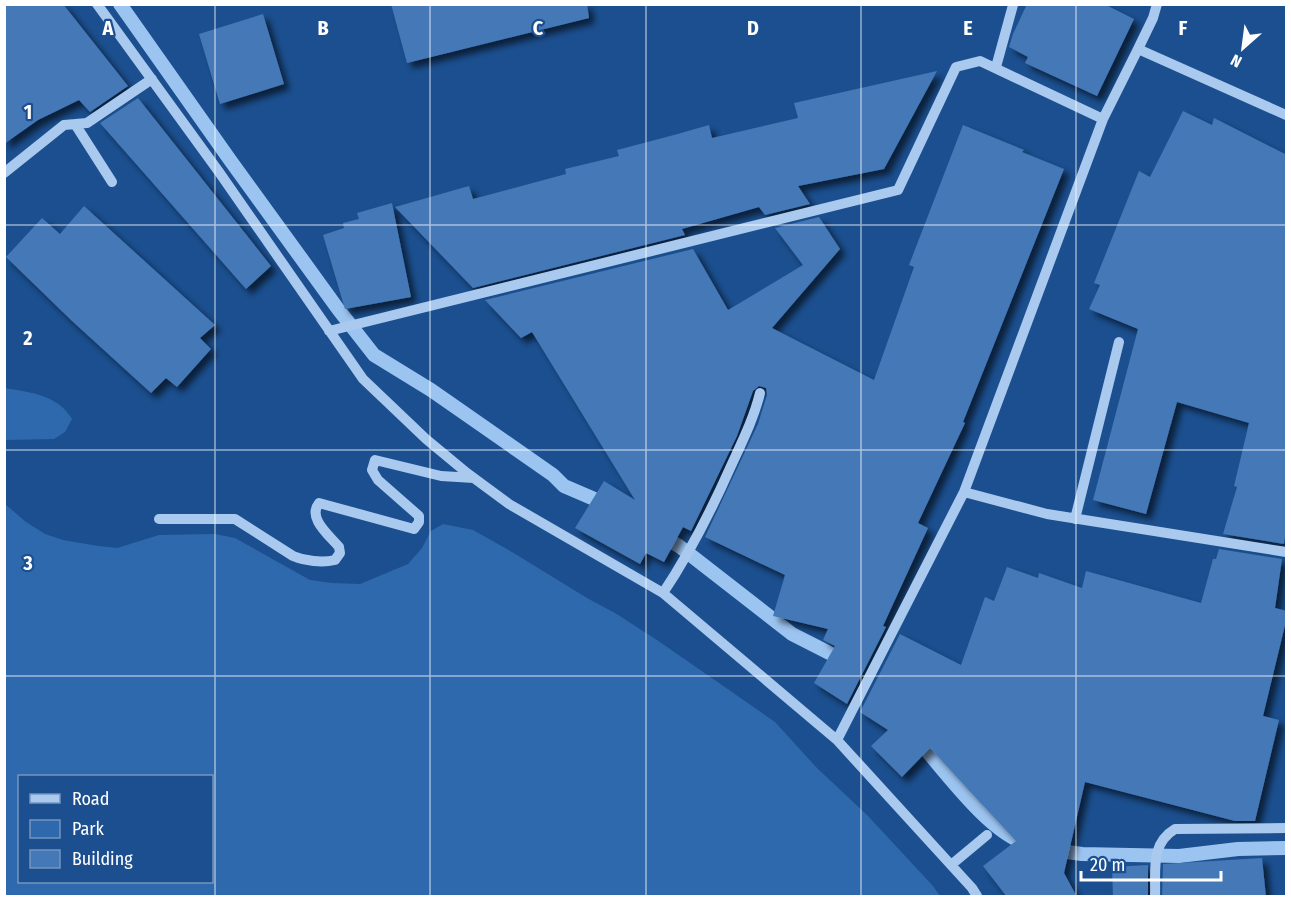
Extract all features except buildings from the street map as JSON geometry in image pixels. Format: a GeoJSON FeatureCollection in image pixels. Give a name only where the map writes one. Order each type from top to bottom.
{"type":"FeatureCollection","features":[{"type":"Feature","properties":{"kind":"street"},"geometry":{"type":"LineString","coordinates":[[98,4],[219,172],[363,379],[426,439],[509,504],[663,593],[837,740],[972,888],[977,897]]}},
{"type":"Feature","properties":{"kind":"street"},"geometry":{"type":"LineString","coordinates":[[837,740],[964,492],[1103,119],[1153,18],[1156,4]]}},
{"type":"Feature","properties":{"kind":"street"},"geometry":{"type":"LineString","coordinates":[[996,67],[1012,5]]}},
{"type":"Feature","properties":{"kind":"street"},"geometry":{"type":"LineString","coordinates":[[1138,49],[1287,115]]}},
{"type":"Feature","properties":{"kind":"street"},"geometry":{"type":"LineString","coordinates":[[329,331],[898,190],[956,67],[980,61],[1103,119]]}},
{"type":"Feature","properties":{"kind":"street"},"geometry":{"type":"LineString","coordinates":[[4,173],[64,125],[87,123],[152,79]]}},
{"type":"Feature","properties":{"kind":"street"},"geometry":{"type":"LineString","coordinates":[[75,124],[112,182]]}},
{"type":"Feature","properties":{"kind":"street"},"geometry":{"type":"LineString","coordinates":[[1075,519],[1119,342]]}},
{"type":"Feature","properties":{"kind":"street"},"geometry":{"type":"LineString","coordinates":[[663,593],[684,562],[706,520],[755,412],[760,393]]}},
{"type":"Feature","properties":{"kind":"street"},"geometry":{"type":"LineString","coordinates":[[159,519],[235,519],[301,560],[328,562],[335,560],[340,553],[339,547],[316,519],[315,510],[319,503],[414,529],[419,522],[419,516],[378,480],[372,470],[375,460],[441,476],[475,478]]}},
{"type":"Feature","properties":{"kind":"street"},"geometry":{"type":"LineString","coordinates":[[964,492],[1047,514],[1287,552]]}},
{"type":"Feature","properties":{"kind":"street"},"geometry":{"type":"LineString","coordinates":[[1155,897],[1158,844],[1164,835],[1175,829],[1287,828]]}},
{"type":"Feature","properties":{"kind":"street"},"geometry":{"type":"LineString","coordinates":[[951,865],[987,835]]}},
{"type":"Feature","properties":{"kind":"green space"},"geometry":{"type":"Polygon","coordinates":[[[4,388],[42,396],[59,405],[72,419],[65,432],[54,439],[5,440],[4,388]]]}},
{"type":"Feature","properties":{"kind":"green space"},"geometry":{"type":"Polygon","coordinates":[[[5,504],[45,534],[63,540],[117,548],[159,535],[215,534],[235,538],[310,580],[332,583],[360,584],[408,564],[422,548],[431,531],[443,524],[473,530],[615,613],[775,722],[816,767],[868,816],[940,896],[5,896],[5,504]]]}},
{"type":"Feature","properties":{"kind":"waterway"},"geometry":{"type":"LineString","coordinates":[[120,4],[230,160],[374,355],[431,390],[553,475],[564,486],[609,507]]}},
{"type":"Feature","properties":{"kind":"waterway"},"geometry":{"type":"LineString","coordinates":[[659,535],[679,546],[792,634],[847,662]]}},
{"type":"Feature","properties":{"kind":"waterway"},"geometry":{"type":"LineString","coordinates":[[915,737],[982,814],[1013,838],[1028,844]]}},
{"type":"Feature","properties":{"kind":"waterway"},"geometry":{"type":"LineString","coordinates":[[1052,850],[1082,854],[1179,856],[1238,849],[1286,848]]}}]}
